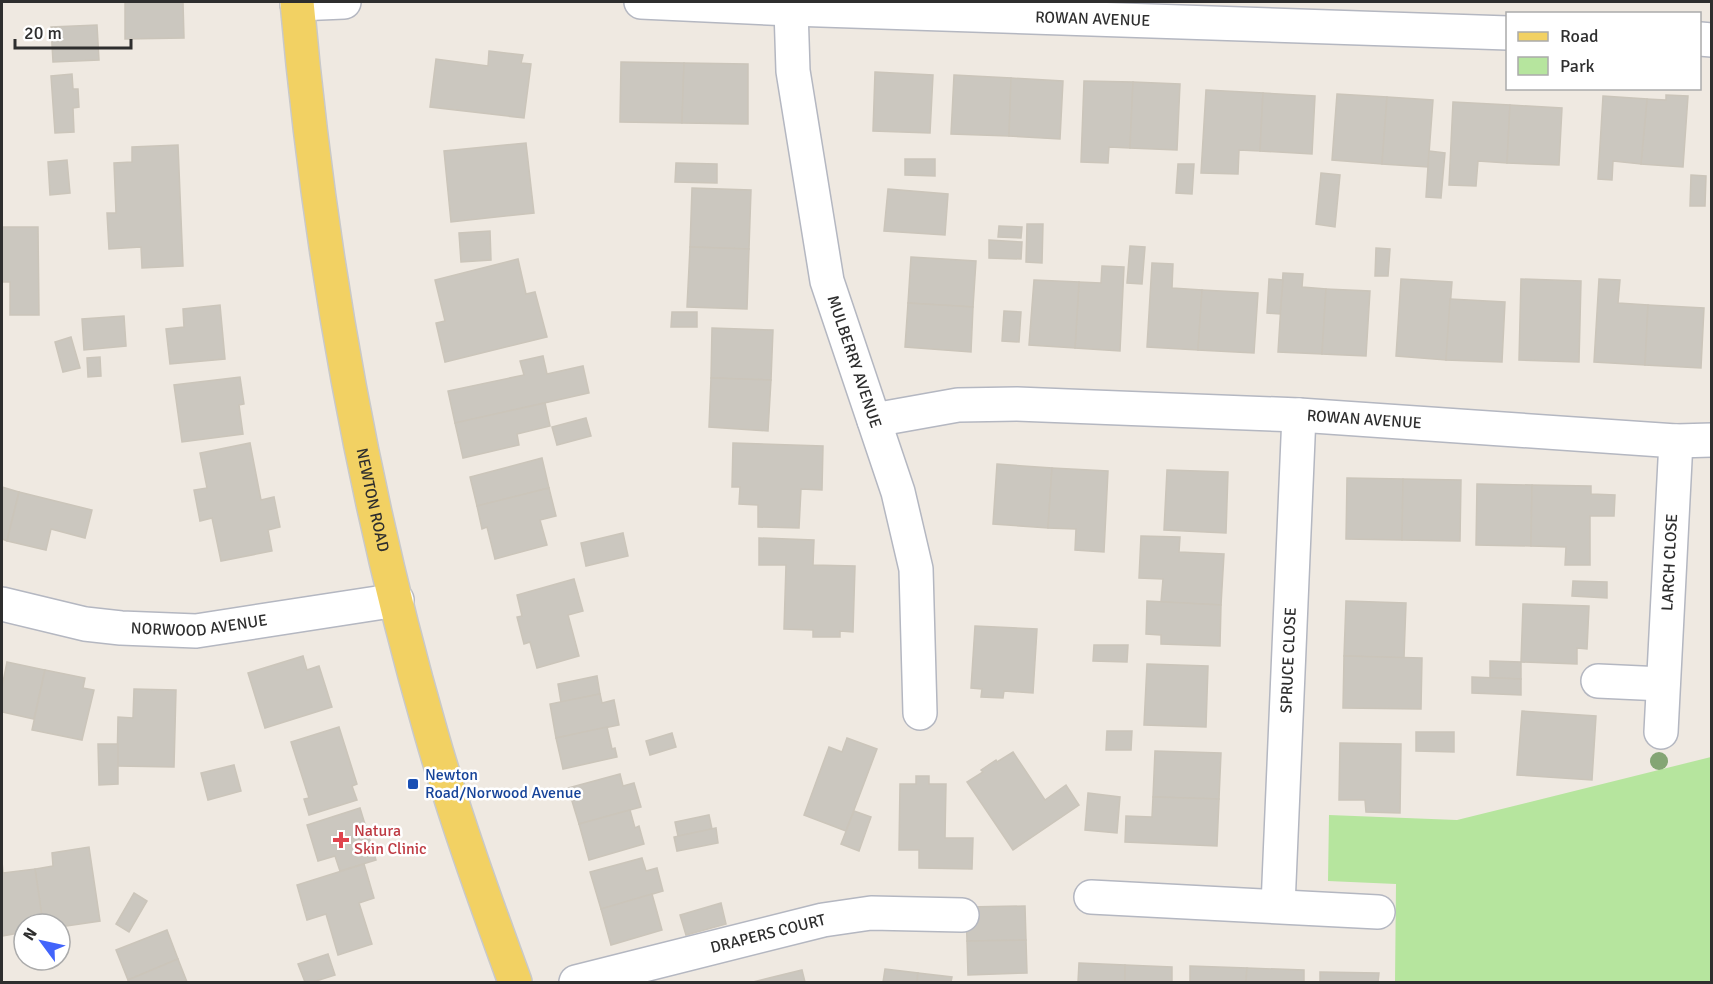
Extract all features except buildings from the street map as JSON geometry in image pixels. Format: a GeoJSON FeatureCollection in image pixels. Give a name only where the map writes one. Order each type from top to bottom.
{"type":"FeatureCollection","features":[{"type":"Feature","properties":{"kind":"main road","name":"NEWTON ROAD"},"geometry":{"type":"LineString","coordinates":[[297,3],[330,278],[358,436],[431,733],[471,859],[515,982]]}},
{"type":"Feature","properties":{"kind":"street"},"geometry":{"type":"LineString","coordinates":[[297,3],[344,2]]}},
{"type":"Feature","properties":{"kind":"street","name":"ROWAN AVENUE"},"geometry":{"type":"LineString","coordinates":[[641,2],[1506,33]]}},
{"type":"Feature","properties":{"kind":"street","name":"MULBERRY AVENUE"},"geometry":{"type":"LineString","coordinates":[[791,9],[793,71],[827,281],[897,492],[916,569],[920,713]]}},
{"type":"Feature","properties":{"kind":"street","name":"ROWAN AVENUE"},"geometry":{"type":"LineString","coordinates":[[874,420],[958,405],[1029,405],[1299,415],[1676,441],[1712,440]]}},
{"type":"Feature","properties":{"kind":"street","name":"SPRUCE CLOSE"},"geometry":{"type":"LineString","coordinates":[[1278,906],[1299,415]]}},
{"type":"Feature","properties":{"kind":"street","name":"LARCH CLOSE"},"geometry":{"type":"LineString","coordinates":[[1661,732],[1676,441]]}},
{"type":"Feature","properties":{"kind":"street","name":"NORWOOD AVENUE"},"geometry":{"type":"LineString","coordinates":[[2,604],[85,624],[196,631],[397,600]]}},
{"type":"Feature","properties":{"kind":"street"},"geometry":{"type":"LineString","coordinates":[[1598,681],[1663,684]]}},
{"type":"Feature","properties":{"kind":"street"},"geometry":{"type":"LineString","coordinates":[[1091,897],[1378,912]]}},
{"type":"Feature","properties":{"kind":"street","name":"DRAPERS COURT"},"geometry":{"type":"LineString","coordinates":[[576,982],[823,920],[871,913],[962,915]]}},
{"type":"Feature","properties":{"kind":"green space"},"geometry":{"type":"Polygon","coordinates":[[[1711,757],[1711,982],[1395,982],[1396,884],[1328,881],[1329,815],[1457,820],[1711,757]]]}},
{"type":"Feature","properties":{"kind":"place","name":"Newton Road/Norwood Avenue"},"geometry":{"type":"Point","coordinates":[413,784]}},
{"type":"Feature","properties":{"kind":"place","name":"Natura Skin Clinic"},"geometry":{"type":"Point","coordinates":[341,840]}}]}
